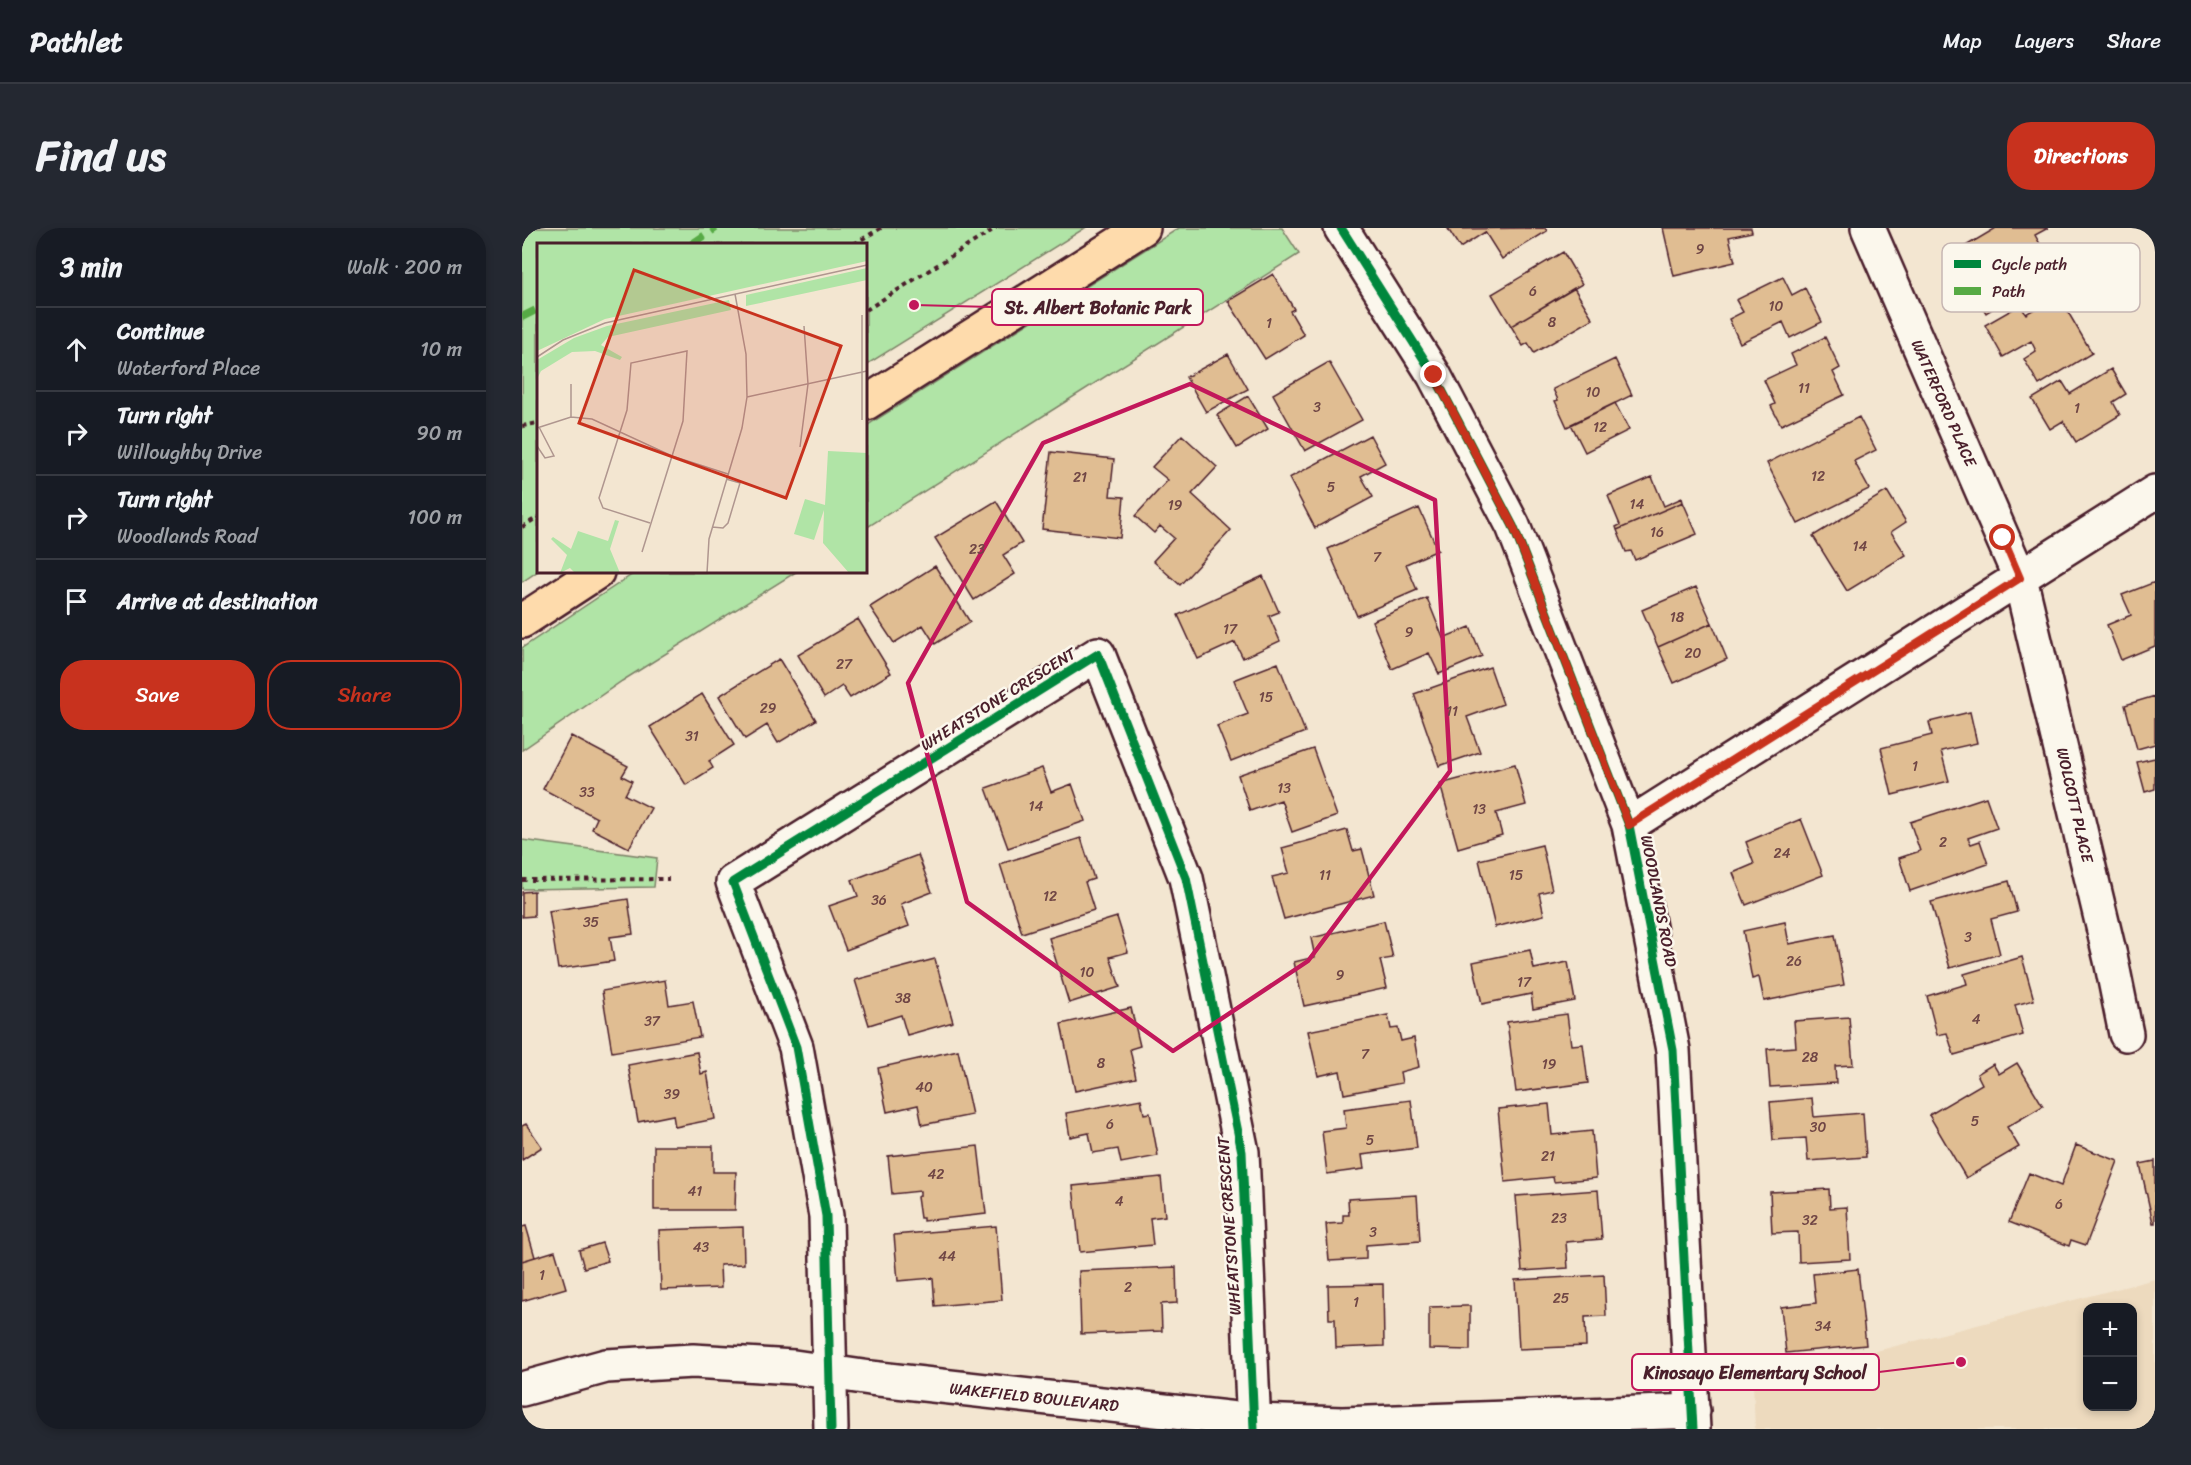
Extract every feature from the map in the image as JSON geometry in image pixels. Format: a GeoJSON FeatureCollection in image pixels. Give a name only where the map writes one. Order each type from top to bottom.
{"type":"FeatureCollection","features":[{"type":"Feature","properties":{"kind":"main road"},"geometry":{"type":"LineString","coordinates":[[867,402],[1143,228]]}},
{"type":"Feature","properties":{"kind":"main road"},"geometry":{"type":"LineString","coordinates":[[522,621],[595,573]]}},
{"type":"Feature","properties":{"kind":"street","name":"WOODLANDS ROAD"},"geometry":{"type":"LineString","coordinates":[[1341,228],[1434,375],[1513,526],[1629,825],[1673,1050],[1693,1420]]}},
{"type":"Feature","properties":{"kind":"street","name":"WATERFORD PLACE"},"geometry":{"type":"LineString","coordinates":[[1868,228],[2020,578]]}},
{"type":"Feature","properties":{"kind":"street"},"geometry":{"type":"LineString","coordinates":[[1629,825],[2155,492]]}},
{"type":"Feature","properties":{"kind":"street","name":"WOLCOTT PLACE"},"geometry":{"type":"LineString","coordinates":[[2020,578],[2106,937],[2126,1034]]}},
{"type":"Feature","properties":{"kind":"street","name":"WHEATSTONE CRESCENT"},"geometry":{"type":"LineString","coordinates":[[829,1372],[826,1216],[796,1047],[733,882],[1098,654],[1186,878],[1242,1152],[1254,1425]]}},
{"type":"Feature","properties":{"kind":"street","name":"WAKEFIELD BOULEVARD"},"geometry":{"type":"LineString","coordinates":[[522,1389],[606,1366],[682,1362],[746,1362],[1254,1425],[1693,1420]]}},
{"type":"Feature","properties":{"kind":"street"},"geometry":{"type":"LineString","coordinates":[[829,1372],[831,1429]]}},
{"type":"Feature","properties":{"kind":"path"},"geometry":{"type":"LineString","coordinates":[[856,243],[881,228]]}},
{"type":"Feature","properties":{"kind":"path"},"geometry":{"type":"LineString","coordinates":[[867,309],[996,228]]}},
{"type":"Feature","properties":{"kind":"path"},"geometry":{"type":"LineString","coordinates":[[522,426],[537,423]]}},
{"type":"Feature","properties":{"kind":"path"},"geometry":{"type":"LineString","coordinates":[[522,527],[537,518]]}},
{"type":"Feature","properties":{"kind":"path"},"geometry":{"type":"LineString","coordinates":[[522,880],[669,879]]}},
{"type":"Feature","properties":{"kind":"highlighted area"},"geometry":{"type":"Polygon","coordinates":[[[1190,384],[1435,500],[1450,771],[1308,961],[1173,1051],[967,902],[908,683],[1043,443],[1190,384]]]}},
{"type":"Feature","properties":{"kind":"shaded area"},"geometry":{"type":"Polygon","coordinates":[[[2155,1279],[2155,1429],[1755,1429],[1753,1383],[2155,1279]]]}},
{"type":"Feature","properties":{"kind":"green space"},"geometry":{"type":"Polygon","coordinates":[[[522,228],[1085,228],[867,364],[867,243],[537,243],[537,572],[522,582],[522,228]]]}},
{"type":"Feature","properties":{"kind":"green space"},"geometry":{"type":"Polygon","coordinates":[[[1179,228],[1282,228],[1299,254],[867,527],[867,425],[1179,228]]]}},
{"type":"Feature","properties":{"kind":"green space"},"geometry":{"type":"Polygon","coordinates":[[[634,573],[794,573],[622,681],[522,750],[522,648],[634,573]]]}},
{"type":"Feature","properties":{"kind":"green space"},"geometry":{"type":"Polygon","coordinates":[[[522,840],[657,858],[654,887],[522,889],[522,840]]]}},
{"type":"Feature","properties":{"kind":"building"},"geometry":{"type":"Polygon","coordinates":[[[1545,228],[1547,231],[1502,259],[1485,232],[1460,248],[1448,229],[1545,228]]]}},
{"type":"Feature","properties":{"kind":"building"},"geometry":{"type":"Polygon","coordinates":[[[1663,228],[1751,228],[1752,232],[1729,237],[1735,262],[1674,276],[1663,228]]]}},
{"type":"Feature","properties":{"kind":"building"},"geometry":{"type":"Polygon","coordinates":[[[1996,228],[2048,228],[2035,235],[2039,243],[1971,243],[1996,228]]]}},
{"type":"Feature","properties":{"kind":"building"},"geometry":{"type":"Polygon","coordinates":[[[1563,252],[1582,284],[1511,326],[1492,294],[1563,252]]]}},
{"type":"Feature","properties":{"kind":"building"},"geometry":{"type":"Polygon","coordinates":[[[1273,274],[1294,309],[1290,311],[1304,335],[1265,359],[1228,301],[1273,274]]]}},
{"type":"Feature","properties":{"kind":"building"},"geometry":{"type":"Polygon","coordinates":[[[1783,277],[1792,295],[1805,288],[1822,322],[1790,338],[1783,322],[1740,343],[1729,319],[1743,312],[1736,300],[1783,277]]]}},
{"type":"Feature","properties":{"kind":"building"},"geometry":{"type":"Polygon","coordinates":[[[1574,288],[1593,319],[1534,353],[1528,343],[1523,346],[1511,326],[1574,288]]]}},
{"type":"Feature","properties":{"kind":"building"},"geometry":{"type":"Polygon","coordinates":[[[2008,312],[2025,312],[2026,314],[2029,312],[2068,312],[2092,353],[2039,385],[2024,359],[2036,351],[2031,341],[2003,357],[1985,325],[2008,312]]]}},
{"type":"Feature","properties":{"kind":"building"},"geometry":{"type":"Polygon","coordinates":[[[1825,337],[1840,368],[1833,372],[1844,395],[1781,425],[1771,406],[1775,404],[1764,380],[1796,365],[1791,354],[1825,337]]]}},
{"type":"Feature","properties":{"kind":"building"},"geometry":{"type":"Polygon","coordinates":[[[1228,354],[1248,389],[1206,412],[1186,377],[1228,354]]]}},
{"type":"Feature","properties":{"kind":"building"},"geometry":{"type":"Polygon","coordinates":[[[1615,359],[1632,395],[1567,427],[1555,401],[1558,400],[1553,389],[1615,359]]]}},
{"type":"Feature","properties":{"kind":"building"},"geometry":{"type":"Polygon","coordinates":[[[1329,362],[1362,420],[1305,451],[1273,394],[1329,362]]]}},
{"type":"Feature","properties":{"kind":"building"},"geometry":{"type":"Polygon","coordinates":[[[2111,369],[2126,394],[2113,402],[2120,415],[2076,442],[2063,421],[2050,429],[2032,399],[2062,381],[2070,394],[2111,369]]]}},
{"type":"Feature","properties":{"kind":"building"},"geometry":{"type":"Polygon","coordinates":[[[1248,396],[1268,429],[1237,448],[1217,415],[1248,396]]]}},
{"type":"Feature","properties":{"kind":"building"},"geometry":{"type":"Polygon","coordinates":[[[1615,403],[1629,430],[1585,452],[1571,424],[1615,403]]]}},
{"type":"Feature","properties":{"kind":"building"},"geometry":{"type":"Polygon","coordinates":[[[1859,417],[1876,450],[1854,461],[1869,489],[1798,524],[1767,463],[1859,417]]]}},
{"type":"Feature","properties":{"kind":"building"},"geometry":{"type":"Polygon","coordinates":[[[1182,435],[1217,467],[1192,494],[1231,530],[1180,585],[1153,561],[1174,538],[1160,526],[1154,533],[1135,516],[1168,480],[1152,467],[1182,435]]]}},
{"type":"Feature","properties":{"kind":"building"},"geometry":{"type":"Polygon","coordinates":[[[1370,435],[1385,463],[1361,476],[1373,497],[1315,528],[1289,478],[1370,435]]]}},
{"type":"Feature","properties":{"kind":"building"},"geometry":{"type":"Polygon","coordinates":[[[1051,452],[1114,459],[1110,496],[1124,497],[1120,538],[1042,529],[1051,452]]]}},
{"type":"Feature","properties":{"kind":"building"},"geometry":{"type":"Polygon","coordinates":[[[1652,477],[1664,506],[1682,498],[1683,502],[1617,530],[1616,527],[1620,525],[1608,496],[1652,477]]]}},
{"type":"Feature","properties":{"kind":"building"},"geometry":{"type":"Polygon","coordinates":[[[1887,491],[1906,522],[1891,532],[1906,555],[1847,591],[1813,536],[1887,491]]]}},
{"type":"Feature","properties":{"kind":"building"},"geometry":{"type":"Polygon","coordinates":[[[996,501],[1022,543],[1003,555],[1015,574],[974,600],[935,538],[996,501]]]}},
{"type":"Feature","properties":{"kind":"building"},"geometry":{"type":"Polygon","coordinates":[[[1683,502],[1697,534],[1635,560],[1631,551],[1626,552],[1617,530],[1683,502]]]}},
{"type":"Feature","properties":{"kind":"building"},"geometry":{"type":"Polygon","coordinates":[[[1419,508],[1438,550],[1406,564],[1417,590],[1357,616],[1328,549],[1419,508]]]}},
{"type":"Feature","properties":{"kind":"building"},"geometry":{"type":"Polygon","coordinates":[[[935,566],[970,622],[935,644],[923,625],[894,643],[870,607],[935,566]]]}},
{"type":"Feature","properties":{"kind":"building"},"geometry":{"type":"Polygon","coordinates":[[[1263,576],[1279,612],[1269,616],[1280,641],[1243,658],[1235,642],[1198,659],[1178,615],[1263,576]]]}},
{"type":"Feature","properties":{"kind":"building"},"geometry":{"type":"Polygon","coordinates":[[[2155,582],[2155,646],[2121,660],[2107,625],[2131,615],[2122,595],[2155,582]]]}},
{"type":"Feature","properties":{"kind":"building"},"geometry":{"type":"Polygon","coordinates":[[[1696,587],[1712,623],[1658,647],[1642,610],[1696,587]]]}},
{"type":"Feature","properties":{"kind":"building"},"geometry":{"type":"Polygon","coordinates":[[[1427,598],[1443,638],[1470,627],[1482,656],[1439,674],[1429,653],[1392,669],[1372,621],[1427,598]]]}},
{"type":"Feature","properties":{"kind":"building"},"geometry":{"type":"Polygon","coordinates":[[[858,619],[891,673],[850,698],[842,686],[824,698],[798,655],[858,619]]]}},
{"type":"Feature","properties":{"kind":"building"},"geometry":{"type":"Polygon","coordinates":[[[1712,623],[1727,659],[1674,683],[1658,647],[1712,623]]]}},
{"type":"Feature","properties":{"kind":"building"},"geometry":{"type":"Polygon","coordinates":[[[779,659],[816,720],[778,743],[767,725],[745,739],[719,696],[779,659]]]}},
{"type":"Feature","properties":{"kind":"building"},"geometry":{"type":"Polygon","coordinates":[[[1278,663],[1305,732],[1231,761],[1217,726],[1248,714],[1234,680],[1278,663]]]}},
{"type":"Feature","properties":{"kind":"building"},"geometry":{"type":"Polygon","coordinates":[[[1490,667],[1503,704],[1467,717],[1480,752],[1439,766],[1414,694],[1490,667]]]}},
{"type":"Feature","properties":{"kind":"building"},"geometry":{"type":"Polygon","coordinates":[[[702,694],[734,745],[709,761],[713,768],[686,785],[650,727],[702,694]]]}},
{"type":"Feature","properties":{"kind":"building"},"geometry":{"type":"Polygon","coordinates":[[[2155,696],[2155,744],[2137,749],[2125,705],[2155,696]]]}},
{"type":"Feature","properties":{"kind":"building"},"geometry":{"type":"Polygon","coordinates":[[[1970,712],[1977,743],[1941,751],[1949,781],[1892,795],[1881,748],[1932,735],[1929,722],[1970,712]]]}},
{"type":"Feature","properties":{"kind":"building"},"geometry":{"type":"Polygon","coordinates":[[[571,736],[628,766],[622,776],[632,781],[625,795],[651,808],[629,848],[592,829],[597,818],[543,789],[571,736]]]}},
{"type":"Feature","properties":{"kind":"building"},"geometry":{"type":"Polygon","coordinates":[[[1313,749],[1337,816],[1292,832],[1281,800],[1250,811],[1238,775],[1313,749]]]}},
{"type":"Feature","properties":{"kind":"building"},"geometry":{"type":"Polygon","coordinates":[[[2155,758],[2155,789],[2145,792],[2137,762],[2155,758]]]}},
{"type":"Feature","properties":{"kind":"building"},"geometry":{"type":"Polygon","coordinates":[[[1515,764],[1526,805],[1496,813],[1502,835],[1458,848],[1440,784],[1515,764]]]}},
{"type":"Feature","properties":{"kind":"building"},"geometry":{"type":"Polygon","coordinates":[[[1042,768],[1051,792],[1072,784],[1085,821],[1008,848],[986,788],[1042,768]]]}},
{"type":"Feature","properties":{"kind":"building"},"geometry":{"type":"Polygon","coordinates":[[[1986,797],[1997,828],[1968,838],[1971,844],[1980,841],[1988,864],[1910,891],[1899,858],[1920,851],[1910,822],[1986,797]]]}},
{"type":"Feature","properties":{"kind":"building"},"geometry":{"type":"Polygon","coordinates":[[[1801,819],[1823,875],[1746,905],[1733,873],[1754,864],[1746,842],[1801,819]]]}},
{"type":"Feature","properties":{"kind":"building"},"geometry":{"type":"Polygon","coordinates":[[[1347,830],[1353,851],[1362,849],[1374,895],[1284,919],[1272,877],[1289,873],[1282,848],[1347,830]]]}},
{"type":"Feature","properties":{"kind":"building"},"geometry":{"type":"Polygon","coordinates":[[[1081,838],[1094,879],[1085,882],[1094,910],[1022,933],[1000,864],[1081,838]]]}},
{"type":"Feature","properties":{"kind":"building"},"geometry":{"type":"Polygon","coordinates":[[[1542,845],[1552,890],[1539,893],[1544,915],[1495,927],[1479,860],[1542,845]]]}},
{"type":"Feature","properties":{"kind":"building"},"geometry":{"type":"Polygon","coordinates":[[[918,855],[932,892],[901,904],[909,926],[846,950],[829,906],[858,896],[852,880],[918,855]]]}},
{"type":"Feature","properties":{"kind":"building"},"geometry":{"type":"Polygon","coordinates":[[[2009,881],[2017,912],[1991,919],[2000,954],[1950,968],[1931,902],[2009,881]]]}},
{"type":"Feature","properties":{"kind":"building"},"geometry":{"type":"Polygon","coordinates":[[[534,891],[534,916],[522,917],[522,892],[534,891]]]}},
{"type":"Feature","properties":{"kind":"building"},"geometry":{"type":"Polygon","coordinates":[[[628,899],[633,934],[610,937],[614,961],[558,969],[549,911],[628,899]]]}},
{"type":"Feature","properties":{"kind":"building"},"geometry":{"type":"Polygon","coordinates":[[[1117,917],[1128,952],[1110,957],[1120,987],[1069,1003],[1049,938],[1117,917]]]}},
{"type":"Feature","properties":{"kind":"building"},"geometry":{"type":"Polygon","coordinates":[[[1384,921],[1393,958],[1380,960],[1387,988],[1304,1006],[1294,962],[1315,957],[1311,938],[1384,921]]]}},
{"type":"Feature","properties":{"kind":"building"},"geometry":{"type":"Polygon","coordinates":[[[1785,922],[1789,944],[1835,935],[1844,985],[1764,1001],[1759,977],[1752,979],[1743,931],[1785,922]]]}},
{"type":"Feature","properties":{"kind":"building"},"geometry":{"type":"Polygon","coordinates":[[[1530,950],[1534,969],[1568,962],[1575,1001],[1533,1009],[1531,994],[1482,1004],[1473,962],[1530,950]]]}},
{"type":"Feature","properties":{"kind":"building"},"geometry":{"type":"Polygon","coordinates":[[[2022,957],[2034,1000],[2015,1005],[2023,1035],[1954,1055],[1947,1033],[1937,1035],[1927,996],[1967,984],[1964,974],[2022,957]]]}},
{"type":"Feature","properties":{"kind":"building"},"geometry":{"type":"Polygon","coordinates":[[[935,959],[953,1022],[907,1035],[901,1015],[869,1025],[855,980],[935,959]]]}},
{"type":"Feature","properties":{"kind":"building"},"geometry":{"type":"Polygon","coordinates":[[[665,980],[669,1005],[693,1001],[700,1037],[612,1052],[602,991],[665,980]]]}},
{"type":"Feature","properties":{"kind":"building"},"geometry":{"type":"Polygon","coordinates":[[[1131,1008],[1140,1046],[1130,1049],[1136,1078],[1075,1091],[1061,1024],[1131,1008]]]}},
{"type":"Feature","properties":{"kind":"building"},"geometry":{"type":"Polygon","coordinates":[[[1567,1014],[1571,1045],[1583,1044],[1588,1083],[1516,1092],[1507,1022],[1567,1014]]]}},
{"type":"Feature","properties":{"kind":"building"},"geometry":{"type":"Polygon","coordinates":[[[1388,1015],[1391,1029],[1398,1028],[1401,1041],[1414,1038],[1419,1067],[1400,1072],[1402,1083],[1344,1094],[1340,1071],[1318,1076],[1308,1031],[1388,1015]]]}},
{"type":"Feature","properties":{"kind":"building"},"geometry":{"type":"Polygon","coordinates":[[[1849,1017],[1853,1065],[1835,1066],[1836,1083],[1770,1087],[1767,1049],[1796,1047],[1794,1021],[1849,1017]]]}},
{"type":"Feature","properties":{"kind":"building"},"geometry":{"type":"Polygon","coordinates":[[[958,1050],[972,1115],[922,1125],[918,1105],[887,1112],[878,1068],[958,1050]]]}},
{"type":"Feature","properties":{"kind":"building"},"geometry":{"type":"Polygon","coordinates":[[[697,1052],[701,1074],[707,1072],[715,1119],[675,1127],[673,1115],[638,1122],[628,1065],[697,1052]]]}},
{"type":"Feature","properties":{"kind":"building"},"geometry":{"type":"Polygon","coordinates":[[[2017,1063],[2043,1106],[2007,1127],[2019,1147],[1966,1178],[1929,1115],[1982,1084],[1977,1074],[1993,1064],[1999,1074],[2017,1063]]]}},
{"type":"Feature","properties":{"kind":"building"},"geometry":{"type":"Polygon","coordinates":[[[1812,1098],[1814,1117],[1863,1113],[1866,1157],[1808,1161],[1806,1138],[1773,1140],[1770,1102],[1812,1098]]]}},
{"type":"Feature","properties":{"kind":"building"},"geometry":{"type":"Polygon","coordinates":[[[1141,1099],[1144,1114],[1150,1113],[1158,1156],[1121,1163],[1118,1149],[1093,1153],[1089,1133],[1070,1137],[1066,1113],[1141,1099]]]}},
{"type":"Feature","properties":{"kind":"building"},"geometry":{"type":"Polygon","coordinates":[[[1411,1100],[1417,1148],[1362,1155],[1364,1169],[1327,1174],[1322,1131],[1346,1128],[1344,1109],[1411,1100]]]}},
{"type":"Feature","properties":{"kind":"building"},"geometry":{"type":"Polygon","coordinates":[[[1549,1104],[1552,1135],[1592,1131],[1596,1178],[1554,1182],[1553,1177],[1505,1182],[1498,1109],[1549,1104]]]}},
{"type":"Feature","properties":{"kind":"building"},"geometry":{"type":"Polygon","coordinates":[[[526,1124],[542,1147],[522,1160],[522,1126],[526,1124]]]}},
{"type":"Feature","properties":{"kind":"building"},"geometry":{"type":"Polygon","coordinates":[[[2076,1145],[2118,1161],[2086,1245],[2071,1240],[2069,1246],[2009,1222],[2029,1173],[2061,1186],[2076,1145]]]}},
{"type":"Feature","properties":{"kind":"building"},"geometry":{"type":"Polygon","coordinates":[[[654,1146],[713,1146],[713,1172],[736,1172],[735,1210],[654,1210],[654,1146]]]}},
{"type":"Feature","properties":{"kind":"building"},"geometry":{"type":"Polygon","coordinates":[[[978,1146],[986,1214],[923,1221],[923,1218],[920,1218],[917,1197],[920,1196],[920,1191],[892,1194],[888,1156],[978,1146]]]}},
{"type":"Feature","properties":{"kind":"building"},"geometry":{"type":"Polygon","coordinates":[[[2155,1161],[2155,1223],[2153,1223],[2140,1164],[2155,1161]]]}},
{"type":"Feature","properties":{"kind":"building"},"geometry":{"type":"Polygon","coordinates":[[[1161,1177],[1165,1216],[1150,1218],[1153,1245],[1080,1252],[1073,1186],[1161,1177]]]}},
{"type":"Feature","properties":{"kind":"building"},"geometry":{"type":"Polygon","coordinates":[[[1829,1189],[1830,1208],[1847,1207],[1850,1259],[1799,1262],[1798,1232],[1772,1233],[1770,1192],[1829,1189]]]}},
{"type":"Feature","properties":{"kind":"building"},"geometry":{"type":"Polygon","coordinates":[[[1598,1190],[1602,1239],[1566,1242],[1568,1268],[1522,1271],[1516,1196],[1598,1190]]]}},
{"type":"Feature","properties":{"kind":"building"},"geometry":{"type":"Polygon","coordinates":[[[1417,1195],[1420,1241],[1366,1245],[1366,1259],[1329,1261],[1326,1224],[1343,1223],[1343,1215],[1349,1215],[1348,1199],[1417,1195]]]}},
{"type":"Feature","properties":{"kind":"building"},"geometry":{"type":"Polygon","coordinates":[[[526,1226],[535,1257],[522,1261],[522,1227],[526,1226]]]}},
{"type":"Feature","properties":{"kind":"building"},"geometry":{"type":"Polygon","coordinates":[[[996,1226],[1002,1300],[935,1306],[933,1278],[898,1281],[894,1235],[996,1226]]]}},
{"type":"Feature","properties":{"kind":"building"},"geometry":{"type":"Polygon","coordinates":[[[743,1227],[744,1264],[720,1265],[721,1288],[661,1290],[659,1230],[743,1227]]]}},
{"type":"Feature","properties":{"kind":"building"},"geometry":{"type":"Polygon","coordinates":[[[602,1243],[608,1261],[584,1268],[579,1250],[602,1243]]]}},
{"type":"Feature","properties":{"kind":"building"},"geometry":{"type":"Polygon","coordinates":[[[555,1251],[566,1288],[522,1301],[522,1261],[555,1251]]]}},
{"type":"Feature","properties":{"kind":"building"},"geometry":{"type":"Polygon","coordinates":[[[1176,1267],[1177,1303],[1161,1304],[1162,1331],[1081,1334],[1079,1271],[1176,1267]]]}},
{"type":"Feature","properties":{"kind":"building"},"geometry":{"type":"Polygon","coordinates":[[[1858,1269],[1866,1345],[1786,1353],[1781,1307],[1816,1303],[1813,1274],[1858,1269]]]}},
{"type":"Feature","properties":{"kind":"building"},"geometry":{"type":"Polygon","coordinates":[[[1604,1275],[1606,1316],[1585,1317],[1586,1346],[1519,1349],[1515,1280],[1604,1275]]]}},
{"type":"Feature","properties":{"kind":"building"},"geometry":{"type":"Polygon","coordinates":[[[1383,1284],[1384,1346],[1336,1348],[1335,1319],[1329,1319],[1328,1285],[1383,1284]]]}},
{"type":"Feature","properties":{"kind":"building"},"geometry":{"type":"Polygon","coordinates":[[[1470,1306],[1470,1350],[1429,1349],[1429,1307],[1470,1306]]]}},
{"type":"Feature","properties":{"kind":"marked path"},"geometry":{"type":"LineString","coordinates":[[694,243],[716,228]]}},
{"type":"Feature","properties":{"kind":"marked path"},"geometry":{"type":"LineString","coordinates":[[522,317],[537,310]]}},
{"type":"Feature","properties":{"kind":"cycle path"},"geometry":{"type":"LineString","coordinates":[[1341,228],[1434,375],[1513,526],[1629,825],[1673,1050],[1693,1429]]}},
{"type":"Feature","properties":{"kind":"cycle path"},"geometry":{"type":"LineString","coordinates":[[831,1429],[826,1216],[796,1047],[733,882],[1098,654],[1186,878],[1242,1152],[1254,1429]]}},
{"type":"Feature","properties":{"kind":"place","name":"St. Albert Botanic Park"},"geometry":{"type":"Point","coordinates":[914,305]}},
{"type":"Feature","properties":{"kind":"place","name":"Kinosayo Elementary School"},"geometry":{"type":"Point","coordinates":[1961,1362]}},
{"type":"Feature","properties":{"kind":"route"},"geometry":{"type":"LineString","coordinates":[[1434,375],[1513,526],[1629,825],[2020,578],[2003,538]]}}]}
